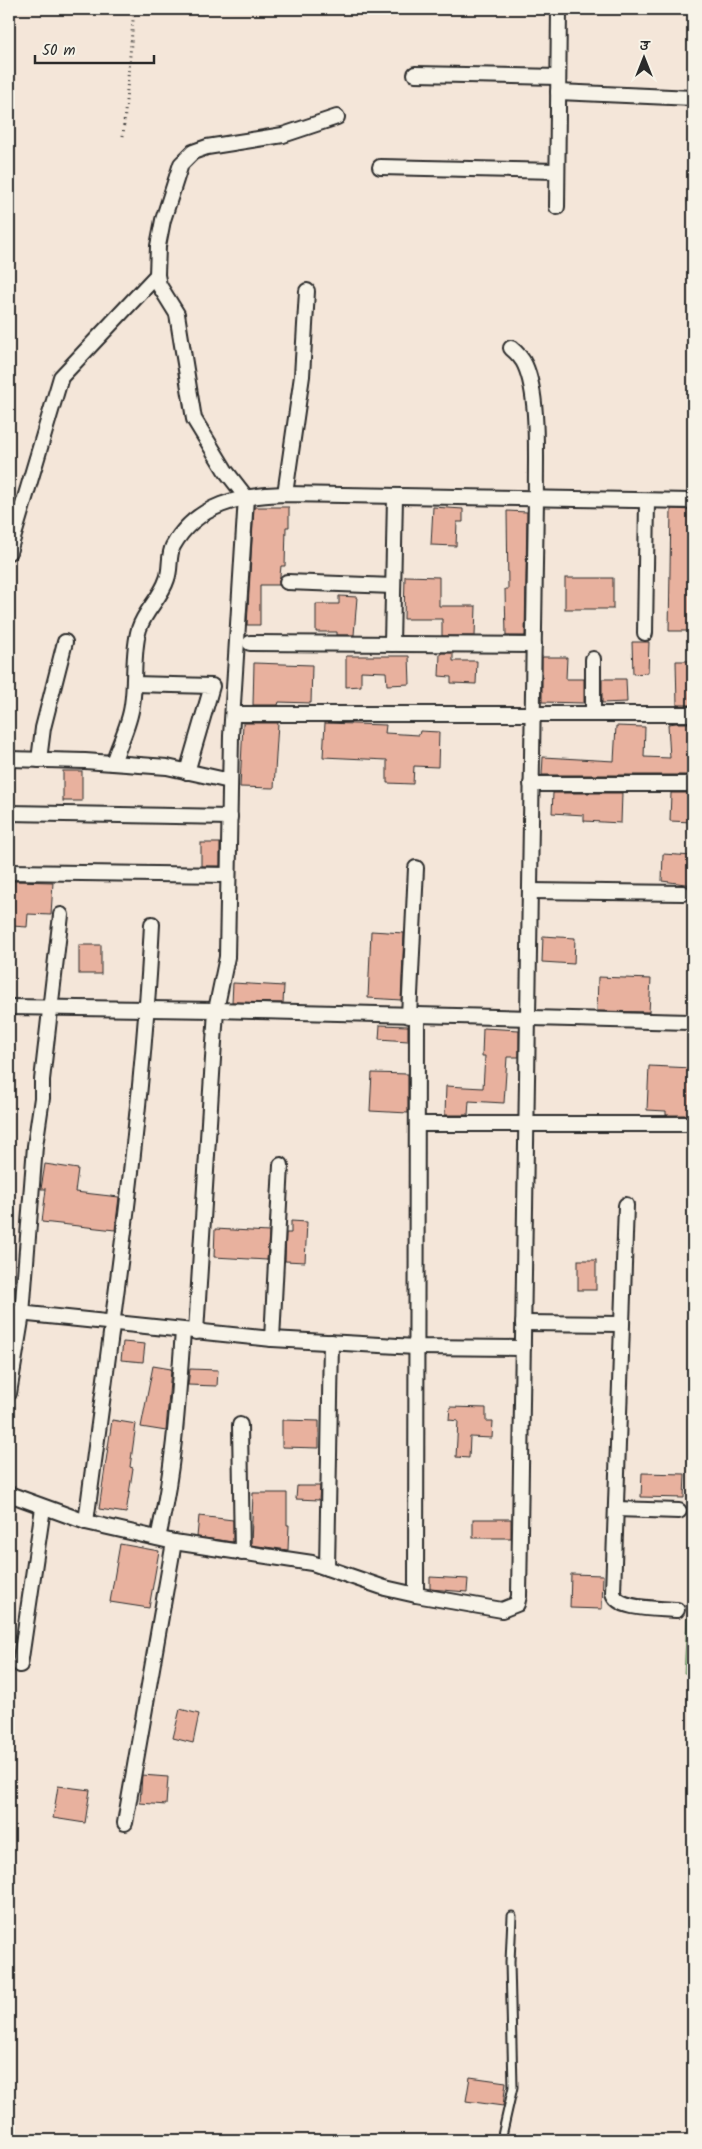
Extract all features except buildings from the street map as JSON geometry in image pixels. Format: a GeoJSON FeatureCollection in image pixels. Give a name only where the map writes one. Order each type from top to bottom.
{"type":"FeatureCollection","features":[{"type":"Feature","properties":{"kind":"street"},"geometry":{"type":"LineString","coordinates":[[557,207],[559,9]]}},
{"type":"Feature","properties":{"kind":"street"},"geometry":{"type":"LineString","coordinates":[[415,74],[558,77]]}},
{"type":"Feature","properties":{"kind":"street"},"geometry":{"type":"LineString","coordinates":[[558,92],[693,98]]}},
{"type":"Feature","properties":{"kind":"street"},"geometry":{"type":"LineString","coordinates":[[158,1538],[169,1477],[178,1404],[190,1332],[216,1010],[227,957],[230,781],[246,497],[225,470],[194,419],[177,314],[160,285],[157,275],[158,246],[163,220],[185,158],[200,149],[283,136],[336,118]]}},
{"type":"Feature","properties":{"kind":"street"},"geometry":{"type":"LineString","coordinates":[[380,167],[557,171]]}},
{"type":"Feature","properties":{"kind":"street"},"geometry":{"type":"LineString","coordinates":[[9,552],[62,377],[157,275]]}},
{"type":"Feature","properties":{"kind":"street"},"geometry":{"type":"LineString","coordinates":[[285,494],[302,376],[307,291]]}},
{"type":"Feature","properties":{"kind":"street"},"geometry":{"type":"LineString","coordinates":[[9,1494],[43,1508],[86,1522],[174,1542],[298,1560],[385,1588],[416,1595],[502,1610],[517,1604],[519,1596],[536,499],[534,400],[526,367],[522,359],[511,348]]}},
{"type":"Feature","properties":{"kind":"street"},"geometry":{"type":"LineString","coordinates":[[113,762],[131,711],[138,632],[146,611],[167,580],[173,546],[189,525],[205,513],[235,499],[285,494],[693,501]]}},
{"type":"Feature","properties":{"kind":"street"},"geometry":{"type":"LineString","coordinates":[[392,644],[395,497]]}},
{"type":"Feature","properties":{"kind":"street"},"geometry":{"type":"LineString","coordinates":[[645,633],[647,500]]}},
{"type":"Feature","properties":{"kind":"street"},"geometry":{"type":"LineString","coordinates":[[287,582],[394,586]]}},
{"type":"Feature","properties":{"kind":"street"},"geometry":{"type":"LineString","coordinates":[[39,760],[43,728],[65,642]]}},
{"type":"Feature","properties":{"kind":"street"},"geometry":{"type":"LineString","coordinates":[[250,643],[534,645]]}},
{"type":"Feature","properties":{"kind":"street"},"geometry":{"type":"LineString","coordinates":[[593,659],[593,714]]}},
{"type":"Feature","properties":{"kind":"street"},"geometry":{"type":"LineString","coordinates":[[134,684],[212,686],[188,772]]}},
{"type":"Feature","properties":{"kind":"street"},"geometry":{"type":"LineString","coordinates":[[233,714],[693,714]]}},
{"type":"Feature","properties":{"kind":"street"},"geometry":{"type":"LineString","coordinates":[[9,759],[113,762],[167,767],[230,781]]}},
{"type":"Feature","properties":{"kind":"street"},"geometry":{"type":"LineString","coordinates":[[531,784],[693,784]]}},
{"type":"Feature","properties":{"kind":"street"},"geometry":{"type":"LineString","coordinates":[[9,813],[230,817]]}},
{"type":"Feature","properties":{"kind":"street"},"geometry":{"type":"LineString","coordinates":[[416,868],[413,1016],[417,1124],[416,1595]]}},
{"type":"Feature","properties":{"kind":"street"},"geometry":{"type":"LineString","coordinates":[[9,872],[228,875]]}},
{"type":"Feature","properties":{"kind":"street"},"geometry":{"type":"LineString","coordinates":[[530,891],[683,893]]}},
{"type":"Feature","properties":{"kind":"street"},"geometry":{"type":"LineString","coordinates":[[9,1393],[15,1313],[52,1008],[61,915]]}},
{"type":"Feature","properties":{"kind":"street"},"geometry":{"type":"LineString","coordinates":[[86,1522],[126,1214],[147,1009],[152,924]]}},
{"type":"Feature","properties":{"kind":"street"},"geometry":{"type":"LineString","coordinates":[[9,1007],[216,1010],[528,1020],[690,1022]]}},
{"type":"Feature","properties":{"kind":"street"},"geometry":{"type":"LineString","coordinates":[[417,1124],[690,1124]]}},
{"type":"Feature","properties":{"kind":"street"},"geometry":{"type":"LineString","coordinates":[[272,1339],[281,1165]]}},
{"type":"Feature","properties":{"kind":"street"},"geometry":{"type":"LineString","coordinates":[[626,1205],[614,1598],[624,1605],[677,1610]]}},
{"type":"Feature","properties":{"kind":"street"},"geometry":{"type":"LineString","coordinates":[[15,1313],[272,1339],[416,1347],[523,1348]]}},
{"type":"Feature","properties":{"kind":"street"},"geometry":{"type":"LineString","coordinates":[[523,1323],[622,1324]]}},
{"type":"Feature","properties":{"kind":"street"},"geometry":{"type":"LineString","coordinates":[[327,1568],[331,1342]]}},
{"type":"Feature","properties":{"kind":"street"},"geometry":{"type":"LineString","coordinates":[[240,1425],[242,1553]]}},
{"type":"Feature","properties":{"kind":"street"},"geometry":{"type":"LineString","coordinates":[[20,1666],[43,1508]]}},
{"type":"Feature","properties":{"kind":"street"},"geometry":{"type":"LineString","coordinates":[[616,1508],[679,1511]]}},
{"type":"Feature","properties":{"kind":"street"},"geometry":{"type":"LineString","coordinates":[[125,1823],[174,1542]]}},
{"type":"Feature","properties":{"kind":"lane"},"geometry":{"type":"LineString","coordinates":[[502,2140],[513,2086],[510,1969],[512,1916]]}},
{"type":"Feature","properties":{"kind":"path"},"geometry":{"type":"LineString","coordinates":[[123,136],[134,9]]}},
{"type":"Feature","properties":{"kind":"green space"},"geometry":{"type":"Polygon","coordinates":[[[687,1618],[693,1618],[693,1674],[684,1673],[687,1618]]]}}]}
